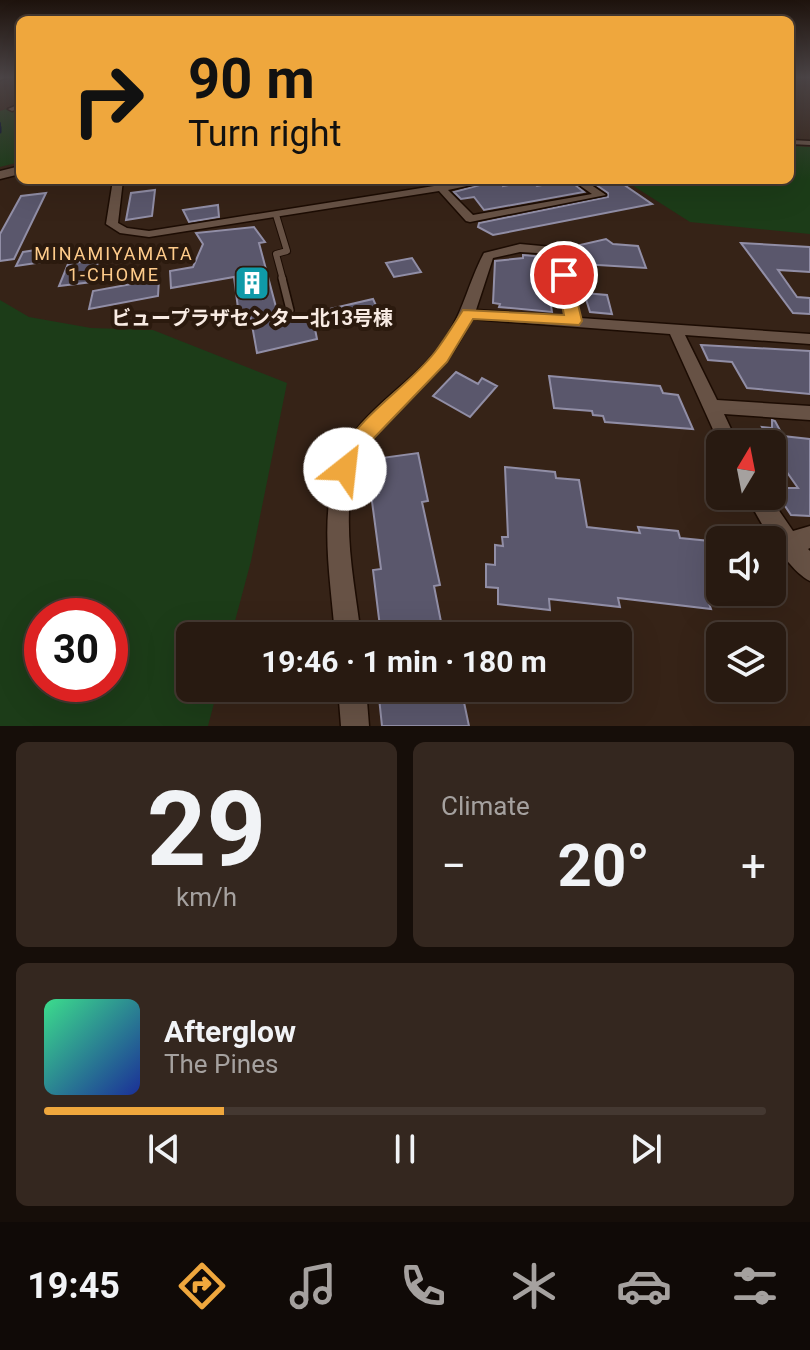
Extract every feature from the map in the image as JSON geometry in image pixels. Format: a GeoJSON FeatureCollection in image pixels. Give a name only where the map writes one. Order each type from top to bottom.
{"type":"FeatureCollection","features":[{"type":"Feature","properties":{"kind":"street"},"geometry":{"type":"LineString","coordinates":[[117,184],[112,224],[124,231],[149,234],[276,215],[437,184],[470,219],[601,195],[583,184]]}},
{"type":"Feature","properties":{"kind":"street"},"geometry":{"type":"LineString","coordinates":[[347,622],[341,555],[340,485],[351,453],[364,434],[441,357],[468,314],[488,256],[520,248],[559,251],[574,321]]}},
{"type":"Feature","properties":{"kind":"street"},"geometry":{"type":"LineString","coordinates":[[468,314],[810,339]]}},
{"type":"Feature","properties":{"kind":"street"},"geometry":{"type":"LineString","coordinates":[[675,329],[723,430]]}},
{"type":"Feature","properties":{"kind":"street"},"geometry":{"type":"LineString","coordinates":[[712,406],[810,413]]}},
{"type":"Feature","properties":{"kind":"street"},"geometry":{"type":"LineString","coordinates":[[770,510],[799,540],[810,569]]}},
{"type":"Feature","properties":{"kind":"street"},"geometry":{"type":"LineString","coordinates":[[353,702],[355,726]]}},
{"type":"Feature","properties":{"kind":"lane"},"geometry":{"type":"LineString","coordinates":[[276,215],[287,251],[276,254],[290,310]]}},
{"type":"Feature","properties":{"kind":"green space"},"geometry":{"type":"Polygon","coordinates":[[[0,111],[16,111],[16,163],[0,167],[0,111]]]}},
{"type":"Feature","properties":{"kind":"green space"},"geometry":{"type":"Polygon","coordinates":[[[794,146],[810,147],[810,234],[690,222],[630,184],[794,184],[794,146]]]}},
{"type":"Feature","properties":{"kind":"green space"},"geometry":{"type":"Polygon","coordinates":[[[0,300],[29,317],[91,328],[153,330],[287,383],[251,561],[235,622],[176,622],[176,702],[214,702],[208,726],[0,726],[0,300]]]}},
{"type":"Feature","properties":{"kind":"building"},"geometry":{"type":"Polygon","coordinates":[[[483,184],[574,184],[584,192],[484,210],[474,197],[461,199],[454,192],[483,184]]]}},
{"type":"Feature","properties":{"kind":"building"},"geometry":{"type":"Polygon","coordinates":[[[595,184],[623,184],[652,204],[493,235],[478,227],[479,223],[608,197],[608,193],[595,184]]]}},
{"type":"Feature","properties":{"kind":"building"},"geometry":{"type":"Polygon","coordinates":[[[155,190],[152,216],[126,220],[131,193],[155,190]]]}},
{"type":"Feature","properties":{"kind":"building"},"geometry":{"type":"Polygon","coordinates":[[[46,193],[14,259],[0,261],[0,234],[21,196],[46,193]]]}},
{"type":"Feature","properties":{"kind":"building"},"geometry":{"type":"Polygon","coordinates":[[[218,205],[219,217],[189,222],[183,210],[218,205]]]}},
{"type":"Feature","properties":{"kind":"building"},"geometry":{"type":"Polygon","coordinates":[[[254,227],[265,242],[259,243],[280,322],[322,315],[321,311],[373,299],[380,314],[315,329],[317,339],[257,353],[250,314],[239,316],[234,277],[171,288],[170,271],[193,267],[203,244],[196,233],[254,227]]]}},
{"type":"Feature","properties":{"kind":"building"},"geometry":{"type":"Polygon","coordinates":[[[606,239],[613,244],[638,246],[646,268],[582,264],[580,245],[606,239]]]}},
{"type":"Feature","properties":{"kind":"building"},"geometry":{"type":"Polygon","coordinates":[[[741,243],[810,247],[810,272],[778,270],[797,297],[810,298],[810,314],[793,313],[741,243]]]}},
{"type":"Feature","properties":{"kind":"building"},"geometry":{"type":"Polygon","coordinates":[[[69,245],[63,259],[16,266],[23,252],[69,245]]]}},
{"type":"Feature","properties":{"kind":"building"},"geometry":{"type":"Polygon","coordinates":[[[523,255],[535,256],[539,278],[547,279],[552,312],[499,307],[500,304],[493,303],[495,261],[523,258],[523,255]]]}},
{"type":"Feature","properties":{"kind":"building"},"geometry":{"type":"Polygon","coordinates":[[[412,258],[421,272],[394,277],[386,263],[412,258]]]}},
{"type":"Feature","properties":{"kind":"building"},"geometry":{"type":"Polygon","coordinates":[[[99,259],[92,282],[59,286],[68,264],[99,259]]]}},
{"type":"Feature","properties":{"kind":"building"},"geometry":{"type":"Polygon","coordinates":[[[159,279],[158,296],[89,309],[93,291],[159,279]]]}},
{"type":"Feature","properties":{"kind":"building"},"geometry":{"type":"Polygon","coordinates":[[[584,293],[607,295],[612,314],[590,312],[584,293]]]}},
{"type":"Feature","properties":{"kind":"building"},"geometry":{"type":"Polygon","coordinates":[[[701,345],[810,351],[810,394],[747,388],[732,362],[708,360],[701,345]]]}},
{"type":"Feature","properties":{"kind":"building"},"geometry":{"type":"Polygon","coordinates":[[[456,372],[478,384],[482,378],[497,386],[470,417],[433,396],[456,372]]]}},
{"type":"Feature","properties":{"kind":"building"},"geometry":{"type":"Polygon","coordinates":[[[549,376],[660,386],[663,393],[678,395],[693,429],[605,422],[603,416],[593,415],[592,411],[554,408],[549,376]]]}},
{"type":"Feature","properties":{"kind":"building"},"geometry":{"type":"Polygon","coordinates":[[[772,420],[780,430],[764,430],[762,427],[772,428],[772,420]]]}},
{"type":"Feature","properties":{"kind":"building"},"geometry":{"type":"Polygon","coordinates":[[[786,436],[810,439],[810,516],[791,515],[786,508],[786,488],[798,488],[786,471],[786,436]]]}},
{"type":"Feature","properties":{"kind":"building"},"geometry":{"type":"Polygon","coordinates":[[[418,453],[428,501],[422,502],[440,585],[434,586],[441,622],[379,622],[373,570],[381,569],[371,494],[379,493],[374,459],[418,453]]]}},
{"type":"Feature","properties":{"kind":"building"},"geometry":{"type":"Polygon","coordinates":[[[505,467],[555,472],[556,478],[579,480],[587,527],[640,533],[638,527],[678,531],[680,538],[706,541],[706,606],[711,609],[618,598],[620,607],[549,599],[550,610],[498,604],[498,588],[486,587],[486,564],[495,565],[495,545],[503,546],[502,537],[508,537],[505,467]]]}},
{"type":"Feature","properties":{"kind":"building"},"geometry":{"type":"Polygon","coordinates":[[[379,702],[464,702],[469,726],[382,726],[379,702]]]}},
{"type":"Feature","properties":{"kind":"waterway"},"geometry":{"type":"LineString","coordinates":[[0,123],[0,132]]}},
{"type":"Feature","properties":{"kind":"place","name":"ビュープラザセンター北13号棟"},"geometry":{"type":"Point","coordinates":[252,283]}},
{"type":"Feature","properties":{"kind":"district","name":"MINAMIYAMATA 1-CHOME"},"geometry":{"type":"Point","coordinates":[114,264]}},
{"type":"Feature","properties":{"kind":"route"},"geometry":{"type":"LineString","coordinates":[[345,469],[364,434],[441,357],[468,314],[574,321],[564,275]]}}]}
